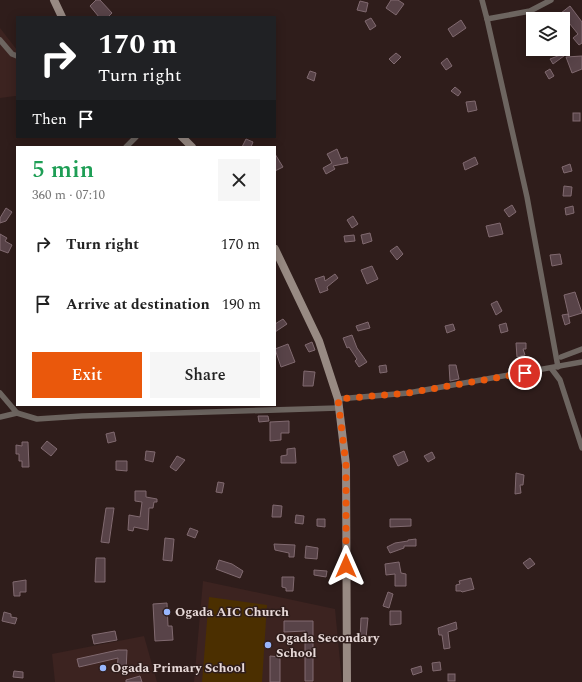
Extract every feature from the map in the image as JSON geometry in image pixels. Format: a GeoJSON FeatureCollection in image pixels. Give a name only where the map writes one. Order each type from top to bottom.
{"type":"FeatureCollection","features":[{"type":"Feature","properties":{"kind":"main road"},"geometry":{"type":"LineString","coordinates":[[54,0],[62,16]]}},
{"type":"Feature","properties":{"kind":"main road"},"geometry":{"type":"LineString","coordinates":[[183,138],[191,146]]}},
{"type":"Feature","properties":{"kind":"main road"},"geometry":{"type":"LineString","coordinates":[[276,251],[319,341],[338,399],[346,465],[347,682]]}},
{"type":"Feature","properties":{"kind":"street"},"geometry":{"type":"LineString","coordinates":[[482,0],[527,197],[558,367]]}},
{"type":"Feature","properties":{"kind":"street"},"geometry":{"type":"LineString","coordinates":[[487,18],[530,11],[551,0]]}},
{"type":"Feature","properties":{"kind":"street"},"geometry":{"type":"LineString","coordinates":[[0,40],[12,54],[16,56]]}},
{"type":"Feature","properties":{"kind":"street"},"geometry":{"type":"LineString","coordinates":[[127,146],[135,138]]}},
{"type":"Feature","properties":{"kind":"street"},"geometry":{"type":"LineString","coordinates":[[561,357],[582,349]]}},
{"type":"Feature","properties":{"kind":"street"},"geometry":{"type":"LineString","coordinates":[[338,399],[408,393],[582,362]]}},
{"type":"Feature","properties":{"kind":"street"},"geometry":{"type":"LineString","coordinates":[[551,368],[560,380],[582,448]]}},
{"type":"Feature","properties":{"kind":"street"},"geometry":{"type":"LineString","coordinates":[[0,393],[17,413]]}},
{"type":"Feature","properties":{"kind":"street"},"geometry":{"type":"LineString","coordinates":[[0,417],[17,413],[37,419],[90,415],[338,408]]}},
{"type":"Feature","properties":{"kind":"shaded area"},"geometry":{"type":"Polygon","coordinates":[[[0,28],[16,49],[16,96],[0,98],[0,28]]]}},
{"type":"Feature","properties":{"kind":"shaded area","name":"Ogada Secondary School"},"geometry":{"type":"Polygon","coordinates":[[[203,581],[335,609],[342,682],[194,682],[203,581]]]}},
{"type":"Feature","properties":{"kind":"shaded area"},"geometry":{"type":"Polygon","coordinates":[[[209,597],[267,605],[262,682],[202,682],[209,597]]]}},
{"type":"Feature","properties":{"kind":"shaded area","name":"Ogada Primary School"},"geometry":{"type":"Polygon","coordinates":[[[144,636],[157,682],[55,682],[52,654],[144,636]]]}},
{"type":"Feature","properties":{"kind":"building"},"geometry":{"type":"Polygon","coordinates":[[[96,0],[100,0],[112,13],[109,16],[98,16],[90,6],[96,0]]]}},
{"type":"Feature","properties":{"kind":"building"},"geometry":{"type":"Polygon","coordinates":[[[391,0],[398,0],[404,4],[396,15],[386,8],[391,0]]]}},
{"type":"Feature","properties":{"kind":"building"},"geometry":{"type":"Polygon","coordinates":[[[360,1],[368,3],[366,12],[357,10],[360,1]]]}},
{"type":"Feature","properties":{"kind":"building"},"geometry":{"type":"Polygon","coordinates":[[[570,6],[582,22],[582,43],[579,45],[573,38],[578,34],[570,24],[570,12],[562,12],[570,6]]]}},
{"type":"Feature","properties":{"kind":"building"},"geometry":{"type":"Polygon","coordinates":[[[371,18],[376,26],[370,30],[365,21],[371,18]]]}},
{"type":"Feature","properties":{"kind":"building"},"geometry":{"type":"Polygon","coordinates":[[[461,20],[466,28],[453,37],[448,29],[461,20]]]}},
{"type":"Feature","properties":{"kind":"building"},"geometry":{"type":"Polygon","coordinates":[[[396,53],[401,57],[394,64],[389,59],[396,53]]]}},
{"type":"Feature","properties":{"kind":"building"},"geometry":{"type":"Polygon","coordinates":[[[558,56],[564,56],[553,64],[550,59],[558,56]]]}},
{"type":"Feature","properties":{"kind":"building"},"geometry":{"type":"Polygon","coordinates":[[[582,56],[582,69],[572,73],[566,57],[582,56]]]}},
{"type":"Feature","properties":{"kind":"building"},"geometry":{"type":"Polygon","coordinates":[[[447,58],[452,66],[446,70],[441,63],[447,58]]]}},
{"type":"Feature","properties":{"kind":"building"},"geometry":{"type":"Polygon","coordinates":[[[550,69],[554,76],[549,79],[545,72],[550,69]]]}},
{"type":"Feature","properties":{"kind":"building"},"geometry":{"type":"Polygon","coordinates":[[[310,71],[316,73],[314,81],[307,78],[310,71]]]}},
{"type":"Feature","properties":{"kind":"building"},"geometry":{"type":"Polygon","coordinates":[[[455,87],[461,92],[458,96],[451,91],[455,87]]]}},
{"type":"Feature","properties":{"kind":"building"},"geometry":{"type":"Polygon","coordinates":[[[475,101],[477,110],[468,112],[466,102],[475,101]]]}},
{"type":"Feature","properties":{"kind":"building"},"geometry":{"type":"Polygon","coordinates":[[[573,113],[580,113],[580,121],[573,121],[573,113]]]}},
{"type":"Feature","properties":{"kind":"building"},"geometry":{"type":"Polygon","coordinates":[[[246,139],[253,142],[251,146],[242,146],[246,139]]]}},
{"type":"Feature","properties":{"kind":"building"},"geometry":{"type":"Polygon","coordinates":[[[337,149],[341,159],[347,157],[348,163],[333,166],[335,169],[326,174],[323,168],[332,163],[327,154],[337,149]]]}},
{"type":"Feature","properties":{"kind":"building"},"geometry":{"type":"Polygon","coordinates":[[[276,156],[283,167],[276,170],[276,156]]]}},
{"type":"Feature","properties":{"kind":"building"},"geometry":{"type":"Polygon","coordinates":[[[475,157],[478,164],[465,170],[463,163],[475,157]]]}},
{"type":"Feature","properties":{"kind":"building"},"geometry":{"type":"Polygon","coordinates":[[[570,164],[572,171],[564,173],[562,167],[570,164]]]}},
{"type":"Feature","properties":{"kind":"building"},"geometry":{"type":"Polygon","coordinates":[[[564,186],[572,187],[571,196],[563,196],[564,186]]]}},
{"type":"Feature","properties":{"kind":"building"},"geometry":{"type":"Polygon","coordinates":[[[512,205],[516,212],[509,217],[504,210],[512,205]]]}},
{"type":"Feature","properties":{"kind":"building"},"geometry":{"type":"Polygon","coordinates":[[[573,206],[574,213],[566,215],[565,208],[573,206]]]}},
{"type":"Feature","properties":{"kind":"building"},"geometry":{"type":"Polygon","coordinates":[[[6,208],[12,212],[6,221],[0,223],[0,218],[6,208]]]}},
{"type":"Feature","properties":{"kind":"building"},"geometry":{"type":"Polygon","coordinates":[[[353,216],[358,224],[352,228],[347,220],[353,216]]]}},
{"type":"Feature","properties":{"kind":"building"},"geometry":{"type":"Polygon","coordinates":[[[500,223],[503,234],[489,237],[486,226],[500,223]]]}},
{"type":"Feature","properties":{"kind":"building"},"geometry":{"type":"Polygon","coordinates":[[[370,233],[372,241],[363,244],[361,235],[370,233]]]}},
{"type":"Feature","properties":{"kind":"building"},"geometry":{"type":"Polygon","coordinates":[[[0,234],[7,238],[5,241],[12,245],[8,253],[0,250],[0,234]]]}},
{"type":"Feature","properties":{"kind":"building"},"geometry":{"type":"Polygon","coordinates":[[[354,235],[355,241],[345,242],[344,236],[354,235]]]}},
{"type":"Feature","properties":{"kind":"building"},"geometry":{"type":"Polygon","coordinates":[[[397,246],[403,254],[397,260],[390,251],[397,246]]]}},
{"type":"Feature","properties":{"kind":"building"},"geometry":{"type":"Polygon","coordinates":[[[560,254],[562,264],[552,266],[550,255],[560,254]]]}},
{"type":"Feature","properties":{"kind":"building"},"geometry":{"type":"Polygon","coordinates":[[[372,266],[378,279],[367,284],[361,270],[372,266]]]}},
{"type":"Feature","properties":{"kind":"building"},"geometry":{"type":"Polygon","coordinates":[[[335,274],[338,278],[327,287],[328,290],[320,293],[315,279],[324,276],[325,281],[335,274]]]}},
{"type":"Feature","properties":{"kind":"building"},"geometry":{"type":"Polygon","coordinates":[[[575,292],[582,313],[569,317],[564,295],[575,292]]]}},
{"type":"Feature","properties":{"kind":"building"},"geometry":{"type":"Polygon","coordinates":[[[497,301],[502,311],[496,315],[491,304],[497,301]]]}},
{"type":"Feature","properties":{"kind":"building"},"geometry":{"type":"Polygon","coordinates":[[[568,314],[570,323],[565,325],[562,315],[568,314]]]}},
{"type":"Feature","properties":{"kind":"building"},"geometry":{"type":"Polygon","coordinates":[[[283,319],[287,324],[276,331],[276,323],[283,319]]]}},
{"type":"Feature","properties":{"kind":"building"},"geometry":{"type":"Polygon","coordinates":[[[368,322],[370,328],[358,331],[356,326],[368,322]]]}},
{"type":"Feature","properties":{"kind":"building"},"geometry":{"type":"Polygon","coordinates":[[[506,323],[508,331],[501,333],[499,325],[506,323]]]}},
{"type":"Feature","properties":{"kind":"building"},"geometry":{"type":"Polygon","coordinates":[[[453,324],[455,330],[447,333],[445,326],[453,324]]]}},
{"type":"Feature","properties":{"kind":"building"},"geometry":{"type":"Polygon","coordinates":[[[352,335],[357,348],[367,362],[359,367],[355,361],[357,359],[349,347],[347,348],[343,338],[352,335]]]}},
{"type":"Feature","properties":{"kind":"building"},"geometry":{"type":"Polygon","coordinates":[[[312,342],[315,350],[309,352],[305,345],[312,342]]]}},
{"type":"Feature","properties":{"kind":"building"},"geometry":{"type":"Polygon","coordinates":[[[516,343],[526,343],[526,349],[523,349],[525,355],[517,357],[516,343]]]}},
{"type":"Feature","properties":{"kind":"building"},"geometry":{"type":"Polygon","coordinates":[[[288,344],[295,362],[281,367],[276,349],[288,344]]]}},
{"type":"Feature","properties":{"kind":"building"},"geometry":{"type":"Polygon","coordinates":[[[386,365],[387,372],[380,373],[379,366],[386,365]]]}},
{"type":"Feature","properties":{"kind":"building"},"geometry":{"type":"Polygon","coordinates":[[[449,365],[456,365],[459,379],[450,381],[449,365]]]}},
{"type":"Feature","properties":{"kind":"building"},"geometry":{"type":"Polygon","coordinates":[[[304,371],[315,372],[313,386],[303,386],[304,371]]]}},
{"type":"Feature","properties":{"kind":"building"},"geometry":{"type":"Polygon","coordinates":[[[258,416],[268,416],[269,421],[259,422],[258,416]]]}},
{"type":"Feature","properties":{"kind":"building"},"geometry":{"type":"Polygon","coordinates":[[[289,421],[289,433],[281,433],[281,440],[270,441],[270,422],[289,421]]]}},
{"type":"Feature","properties":{"kind":"building"},"geometry":{"type":"Polygon","coordinates":[[[114,432],[116,441],[108,443],[106,434],[114,432]]]}},
{"type":"Feature","properties":{"kind":"building"},"geometry":{"type":"Polygon","coordinates":[[[47,441],[57,449],[51,456],[41,448],[47,441]]]}},
{"type":"Feature","properties":{"kind":"building"},"geometry":{"type":"Polygon","coordinates":[[[22,442],[28,442],[29,467],[22,467],[22,461],[19,461],[19,454],[16,454],[16,445],[22,446],[22,442]]]}},
{"type":"Feature","properties":{"kind":"building"},"geometry":{"type":"Polygon","coordinates":[[[295,448],[296,463],[281,463],[281,456],[287,455],[287,449],[295,448]]]}},
{"type":"Feature","properties":{"kind":"building"},"geometry":{"type":"Polygon","coordinates":[[[146,451],[155,452],[153,462],[145,460],[146,451]]]}},
{"type":"Feature","properties":{"kind":"building"},"geometry":{"type":"Polygon","coordinates":[[[404,451],[408,461],[398,466],[393,456],[404,451]]]}},
{"type":"Feature","properties":{"kind":"building"},"geometry":{"type":"Polygon","coordinates":[[[432,452],[435,458],[428,462],[424,456],[432,452]]]}},
{"type":"Feature","properties":{"kind":"building"},"geometry":{"type":"Polygon","coordinates":[[[177,456],[185,460],[176,471],[170,467],[177,456]]]}},
{"type":"Feature","properties":{"kind":"building"},"geometry":{"type":"Polygon","coordinates":[[[116,461],[127,461],[127,471],[116,470],[116,461]]]}},
{"type":"Feature","properties":{"kind":"building"},"geometry":{"type":"Polygon","coordinates":[[[516,473],[524,475],[523,485],[520,485],[521,493],[515,494],[516,473]]]}},
{"type":"Feature","properties":{"kind":"building"},"geometry":{"type":"Polygon","coordinates":[[[218,482],[224,483],[222,493],[216,492],[218,482]]]}},
{"type":"Feature","properties":{"kind":"building"},"geometry":{"type":"Polygon","coordinates":[[[135,491],[146,491],[146,497],[157,499],[157,502],[154,502],[153,508],[149,508],[148,530],[134,527],[133,531],[128,530],[129,515],[140,517],[142,502],[135,501],[135,491]]]}},
{"type":"Feature","properties":{"kind":"building"},"geometry":{"type":"Polygon","coordinates":[[[273,505],[282,506],[281,517],[272,517],[273,505]]]}},
{"type":"Feature","properties":{"kind":"building"},"geometry":{"type":"Polygon","coordinates":[[[106,508],[114,508],[109,543],[101,542],[106,508]]]}},
{"type":"Feature","properties":{"kind":"building"},"geometry":{"type":"Polygon","coordinates":[[[296,515],[304,516],[303,524],[295,523],[296,515]]]}},
{"type":"Feature","properties":{"kind":"building"},"geometry":{"type":"Polygon","coordinates":[[[317,519],[325,519],[325,527],[317,526],[317,519]]]}},
{"type":"Feature","properties":{"kind":"building"},"geometry":{"type":"Polygon","coordinates":[[[390,519],[411,519],[411,526],[390,527],[390,519]]]}},
{"type":"Feature","properties":{"kind":"building"},"geometry":{"type":"Polygon","coordinates":[[[190,528],[198,531],[195,538],[187,535],[190,528]]]}},
{"type":"Feature","properties":{"kind":"building"},"geometry":{"type":"Polygon","coordinates":[[[165,538],[174,539],[172,561],[163,560],[165,538]]]}},
{"type":"Feature","properties":{"kind":"building"},"geometry":{"type":"Polygon","coordinates":[[[416,539],[416,546],[404,546],[404,548],[390,553],[387,547],[395,543],[416,539]]]}},
{"type":"Feature","properties":{"kind":"building"},"geometry":{"type":"Polygon","coordinates":[[[274,544],[295,545],[294,557],[289,557],[289,553],[275,550],[274,544]]]}},
{"type":"Feature","properties":{"kind":"building"},"geometry":{"type":"Polygon","coordinates":[[[306,546],[318,548],[317,559],[305,558],[306,546]]]}},
{"type":"Feature","properties":{"kind":"building"},"geometry":{"type":"Polygon","coordinates":[[[96,558],[105,558],[105,582],[95,582],[96,558]]]}},
{"type":"Feature","properties":{"kind":"building"},"geometry":{"type":"Polygon","coordinates":[[[530,558],[535,564],[528,569],[523,563],[530,558]]]}},
{"type":"Feature","properties":{"kind":"building"},"geometry":{"type":"Polygon","coordinates":[[[219,560],[232,564],[243,571],[240,578],[216,569],[219,560]]]}},
{"type":"Feature","properties":{"kind":"building"},"geometry":{"type":"Polygon","coordinates":[[[399,562],[401,573],[406,574],[406,586],[395,586],[395,574],[386,575],[385,564],[399,562]]]}},
{"type":"Feature","properties":{"kind":"building"},"geometry":{"type":"Polygon","coordinates":[[[314,570],[327,571],[326,577],[314,575],[314,570]]]}},
{"type":"Feature","properties":{"kind":"building"},"geometry":{"type":"Polygon","coordinates":[[[282,577],[294,577],[293,591],[286,591],[286,588],[282,587],[282,577]]]}},
{"type":"Feature","properties":{"kind":"building"},"geometry":{"type":"Polygon","coordinates":[[[471,578],[474,589],[462,592],[456,591],[456,585],[460,584],[459,581],[471,578]]]}},
{"type":"Feature","properties":{"kind":"building"},"geometry":{"type":"Polygon","coordinates":[[[26,580],[26,592],[20,592],[20,596],[14,596],[13,582],[26,580]]]}},
{"type":"Feature","properties":{"kind":"building"},"geometry":{"type":"Polygon","coordinates":[[[388,592],[393,594],[389,608],[383,606],[388,592]]]}},
{"type":"Feature","properties":{"kind":"building"},"geometry":{"type":"Polygon","coordinates":[[[167,603],[168,626],[172,626],[173,640],[155,641],[153,604],[167,603]]]}},
{"type":"Feature","properties":{"kind":"building"},"geometry":{"type":"Polygon","coordinates":[[[390,611],[401,611],[401,624],[390,625],[390,611]]]}},
{"type":"Feature","properties":{"kind":"building"},"geometry":{"type":"Polygon","coordinates":[[[4,612],[11,614],[11,617],[17,618],[15,624],[2,621],[4,612]]]}},
{"type":"Feature","properties":{"kind":"building"},"geometry":{"type":"Polygon","coordinates":[[[361,618],[368,618],[366,638],[360,638],[361,618]]]}},
{"type":"Feature","properties":{"kind":"building"},"geometry":{"type":"Polygon","coordinates":[[[284,621],[313,621],[313,681],[305,681],[305,631],[284,632],[284,621]]]}},
{"type":"Feature","properties":{"kind":"building"},"geometry":{"type":"Polygon","coordinates":[[[456,622],[457,629],[448,632],[450,648],[444,649],[442,635],[439,635],[438,628],[456,622]]]}},
{"type":"Feature","properties":{"kind":"building"},"geometry":{"type":"Polygon","coordinates":[[[115,631],[117,640],[94,644],[92,635],[115,631]]]}},
{"type":"Feature","properties":{"kind":"building"},"geometry":{"type":"Polygon","coordinates":[[[118,650],[127,650],[126,671],[117,671],[118,658],[79,667],[77,659],[118,650]]]}},
{"type":"Feature","properties":{"kind":"building"},"geometry":{"type":"Polygon","coordinates":[[[270,656],[280,657],[280,682],[270,682],[270,656]]]}},
{"type":"Feature","properties":{"kind":"building"},"geometry":{"type":"Polygon","coordinates":[[[440,662],[441,670],[433,671],[432,663],[440,662]]]}},
{"type":"Feature","properties":{"kind":"building"},"geometry":{"type":"Polygon","coordinates":[[[421,666],[422,672],[413,675],[411,669],[421,666]]]}},
{"type":"Feature","properties":{"kind":"building"},"geometry":{"type":"Polygon","coordinates":[[[14,671],[23,672],[23,678],[13,677],[14,671]]]}},
{"type":"Feature","properties":{"kind":"building"},"geometry":{"type":"Polygon","coordinates":[[[448,674],[455,674],[455,681],[448,681],[448,674]]]}},
{"type":"Feature","properties":{"kind":"building"},"geometry":{"type":"Polygon","coordinates":[[[140,676],[142,682],[126,682],[126,680],[140,676]]]}},
{"type":"Feature","properties":{"kind":"place","name":"Ogada AIC Church"},"geometry":{"type":"Point","coordinates":[167,612]}},
{"type":"Feature","properties":{"kind":"place","name":"Ogada Secondary School"},"geometry":{"type":"Point","coordinates":[268,645]}},
{"type":"Feature","properties":{"kind":"place","name":"Ogada Primary School"},"geometry":{"type":"Point","coordinates":[103,668]}},
{"type":"Feature","properties":{"kind":"route"},"geometry":{"type":"LineString","coordinates":[[346,566],[346,465],[338,399],[358,396],[408,393],[525,373]]}}]}
